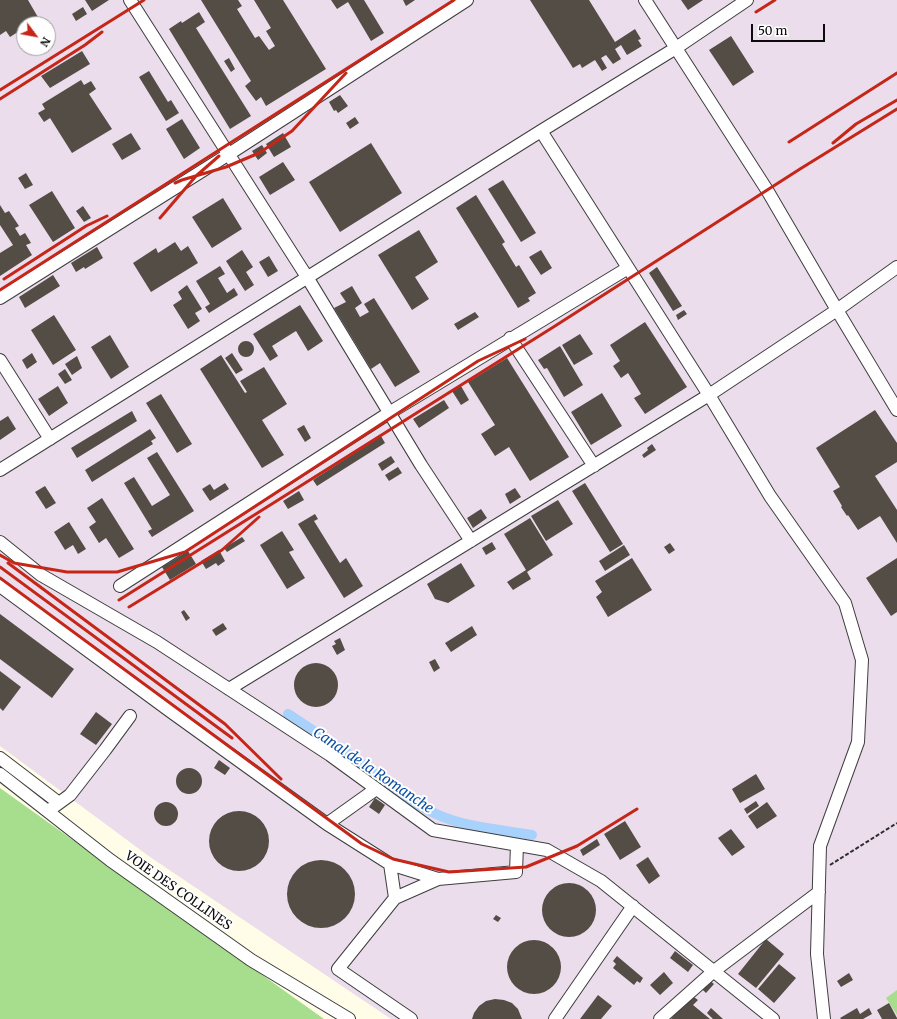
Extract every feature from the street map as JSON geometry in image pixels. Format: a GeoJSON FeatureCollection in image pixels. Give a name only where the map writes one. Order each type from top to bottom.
{"type":"FeatureCollection","features":[{"type":"Feature","properties":{"kind":"street"},"geometry":{"type":"LineString","coordinates":[[130,0],[307,277],[421,465],[471,541]]}},
{"type":"Feature","properties":{"kind":"street"},"geometry":{"type":"LineString","coordinates":[[0,298],[229,154],[467,0]]}},
{"type":"Feature","properties":{"kind":"street"},"geometry":{"type":"LineString","coordinates":[[645,0],[767,190],[897,410]]}},
{"type":"Feature","properties":{"kind":"street"},"geometry":{"type":"LineString","coordinates":[[0,470],[676,48],[747,0]]}},
{"type":"Feature","properties":{"kind":"street"},"geometry":{"type":"LineString","coordinates":[[541,131],[709,395],[770,496],[845,604],[862,660],[858,742],[820,846],[817,954],[824,1019]]}},
{"type":"Feature","properties":{"kind":"street"},"geometry":{"type":"LineString","coordinates":[[229,689],[709,395],[837,310],[897,267]]}},
{"type":"Feature","properties":{"kind":"street"},"geometry":{"type":"LineString","coordinates":[[120,586],[389,412],[628,268]]}},
{"type":"Feature","properties":{"kind":"street"},"geometry":{"type":"LineString","coordinates":[[510,338],[594,466]]}},
{"type":"Feature","properties":{"kind":"street"},"geometry":{"type":"LineString","coordinates":[[0,360],[50,439]]}},
{"type":"Feature","properties":{"kind":"street"},"geometry":{"type":"LineString","coordinates":[[0,542],[41,575],[157,642],[330,755],[433,830],[546,850],[601,881],[773,1019]]}},
{"type":"Feature","properties":{"kind":"street"},"geometry":{"type":"LineString","coordinates":[[0,586],[327,824],[390,864],[438,879]]}},
{"type":"Feature","properties":{"kind":"street"},"geometry":{"type":"LineString","coordinates":[[48,811],[70,795],[130,716]]}},
{"type":"Feature","properties":{"kind":"street"},"geometry":{"type":"LineString","coordinates":[[0,758],[59,803]]}},
{"type":"Feature","properties":{"kind":"street","name":"VOIE DES COLLINES"},"geometry":{"type":"LineString","coordinates":[[0,774],[110,860],[252,960],[349,1019]]}},
{"type":"Feature","properties":{"kind":"street"},"geometry":{"type":"LineString","coordinates":[[327,824],[376,789]]}},
{"type":"Feature","properties":{"kind":"street"},"geometry":{"type":"LineString","coordinates":[[411,1019],[338,969],[395,898],[438,879],[516,872],[517,845]]}},
{"type":"Feature","properties":{"kind":"street"},"geometry":{"type":"LineString","coordinates":[[390,864],[395,898]]}},
{"type":"Feature","properties":{"kind":"street"},"geometry":{"type":"LineString","coordinates":[[660,1019],[714,971],[819,892]]}},
{"type":"Feature","properties":{"kind":"street"},"geometry":{"type":"LineString","coordinates":[[555,1019],[633,906]]}},
{"type":"Feature","properties":{"kind":"path"},"geometry":{"type":"LineString","coordinates":[[819,872],[897,824]]}},
{"type":"Feature","properties":{"kind":"shaded area"},"geometry":{"type":"Polygon","coordinates":[[[0,0],[897,0],[897,1019],[391,1019],[150,857],[0,746],[0,0]]]}},
{"type":"Feature","properties":{"kind":"green space"},"geometry":{"type":"Polygon","coordinates":[[[0,788],[324,1019],[0,1019],[0,788]]]}},
{"type":"Feature","properties":{"kind":"green space"},"geometry":{"type":"Polygon","coordinates":[[[897,990],[897,1015],[886,998],[897,990]]]}},
{"type":"Feature","properties":{"kind":"building"},"geometry":{"type":"Polygon","coordinates":[[[0,0],[28,0],[37,16],[16,16],[16,33],[10,37],[6,31],[0,35],[0,0]]]}},
{"type":"Feature","properties":{"kind":"building"},"geometry":{"type":"Polygon","coordinates":[[[85,0],[109,0],[92,11],[85,0]]]}},
{"type":"Feature","properties":{"kind":"building"},"geometry":{"type":"Polygon","coordinates":[[[201,0],[238,0],[242,6],[237,9],[255,38],[259,36],[269,50],[275,46],[266,31],[271,28],[254,0],[283,0],[326,69],[266,106],[261,97],[256,101],[245,86],[251,81],[201,0]]]}},
{"type":"Feature","properties":{"kind":"building"},"geometry":{"type":"Polygon","coordinates":[[[331,0],[364,0],[384,33],[371,41],[348,2],[337,9],[331,0]]]}},
{"type":"Feature","properties":{"kind":"building"},"geometry":{"type":"Polygon","coordinates":[[[403,0],[415,0],[406,6],[403,0]]]}},
{"type":"Feature","properties":{"kind":"building"},"geometry":{"type":"Polygon","coordinates":[[[530,0],[589,0],[615,42],[635,29],[641,39],[638,40],[642,46],[627,55],[621,45],[615,49],[621,59],[613,64],[606,55],[601,58],[607,68],[602,71],[595,60],[582,68],[580,64],[573,68],[530,0]]]}},
{"type":"Feature","properties":{"kind":"building"},"geometry":{"type":"Polygon","coordinates":[[[681,0],[703,0],[688,10],[681,0]]]}},
{"type":"Feature","properties":{"kind":"building"},"geometry":{"type":"Polygon","coordinates":[[[83,7],[87,14],[76,21],[72,14],[83,7]]]}},
{"type":"Feature","properties":{"kind":"building"},"geometry":{"type":"Polygon","coordinates":[[[199,12],[205,22],[196,28],[251,116],[230,129],[169,29],[199,12]]]}},
{"type":"Feature","properties":{"kind":"building"},"geometry":{"type":"Polygon","coordinates":[[[731,36],[754,72],[733,86],[709,50],[731,36]]]}},
{"type":"Feature","properties":{"kind":"building"},"geometry":{"type":"Polygon","coordinates":[[[82,51],[90,64],[50,88],[41,76],[82,51]]]}},
{"type":"Feature","properties":{"kind":"building"},"geometry":{"type":"Polygon","coordinates":[[[229,58],[235,69],[231,72],[224,61],[229,58]]]}},
{"type":"Feature","properties":{"kind":"building"},"geometry":{"type":"Polygon","coordinates":[[[149,71],[168,102],[171,100],[179,113],[166,121],[139,77],[149,71]]]}},
{"type":"Feature","properties":{"kind":"building"},"geometry":{"type":"Polygon","coordinates":[[[81,80],[84,85],[91,81],[96,89],[89,94],[112,129],[72,153],[50,118],[44,122],[38,113],[45,109],[42,104],[81,80]]]}},
{"type":"Feature","properties":{"kind":"building"},"geometry":{"type":"Polygon","coordinates":[[[340,95],[348,106],[338,113],[336,110],[334,111],[329,102],[340,95]]]}},
{"type":"Feature","properties":{"kind":"building"},"geometry":{"type":"Polygon","coordinates":[[[355,117],[359,123],[350,129],[346,123],[355,117]]]}},
{"type":"Feature","properties":{"kind":"building"},"geometry":{"type":"Polygon","coordinates":[[[182,119],[200,148],[184,159],[166,129],[182,119]]]}},
{"type":"Feature","properties":{"kind":"building"},"geometry":{"type":"Polygon","coordinates":[[[131,133],[141,149],[122,160],[112,144],[131,133]]]}},
{"type":"Feature","properties":{"kind":"building"},"geometry":{"type":"Polygon","coordinates":[[[283,133],[291,147],[274,157],[266,144],[283,133]]]}},
{"type":"Feature","properties":{"kind":"building"},"geometry":{"type":"Polygon","coordinates":[[[371,143],[402,193],[340,232],[309,182],[371,143]]]}},
{"type":"Feature","properties":{"kind":"building"},"geometry":{"type":"Polygon","coordinates":[[[262,145],[267,153],[258,160],[252,151],[262,145]]]}},
{"type":"Feature","properties":{"kind":"building"},"geometry":{"type":"Polygon","coordinates":[[[283,162],[295,180],[270,195],[259,177],[283,162]]]}},
{"type":"Feature","properties":{"kind":"building"},"geometry":{"type":"Polygon","coordinates":[[[26,173],[33,185],[25,189],[18,178],[26,173]]]}},
{"type":"Feature","properties":{"kind":"building"},"geometry":{"type":"Polygon","coordinates":[[[503,180],[536,233],[521,242],[488,189],[503,180]]]}},
{"type":"Feature","properties":{"kind":"building"},"geometry":{"type":"Polygon","coordinates":[[[52,191],[75,228],[53,242],[29,205],[52,191]]]}},
{"type":"Feature","properties":{"kind":"building"},"geometry":{"type":"Polygon","coordinates":[[[476,195],[505,242],[502,244],[516,267],[519,265],[536,293],[528,298],[530,301],[518,308],[456,208],[476,195]]]}},
{"type":"Feature","properties":{"kind":"building"},"geometry":{"type":"Polygon","coordinates":[[[223,198],[242,229],[212,248],[192,217],[223,198]]]}},
{"type":"Feature","properties":{"kind":"building"},"geometry":{"type":"Polygon","coordinates":[[[0,205],[5,213],[9,211],[19,226],[15,228],[20,236],[25,233],[31,243],[26,245],[32,255],[0,276],[0,253],[13,245],[0,225],[0,205]]]}},
{"type":"Feature","properties":{"kind":"building"},"geometry":{"type":"Polygon","coordinates":[[[83,206],[91,218],[84,222],[76,211],[83,206]]]}},
{"type":"Feature","properties":{"kind":"building"},"geometry":{"type":"Polygon","coordinates":[[[419,230],[438,262],[415,277],[429,299],[412,310],[378,255],[419,230]]]}},
{"type":"Feature","properties":{"kind":"building"},"geometry":{"type":"Polygon","coordinates":[[[175,242],[181,251],[188,246],[198,263],[151,292],[133,263],[156,248],[158,253],[175,242]]]}},
{"type":"Feature","properties":{"kind":"building"},"geometry":{"type":"Polygon","coordinates":[[[97,247],[103,258],[85,269],[84,267],[76,272],[71,263],[97,247]]]}},
{"type":"Feature","properties":{"kind":"building"},"geometry":{"type":"Polygon","coordinates":[[[242,250],[253,267],[246,272],[254,285],[245,291],[226,261],[242,250]]]}},
{"type":"Feature","properties":{"kind":"building"},"geometry":{"type":"Polygon","coordinates":[[[541,250],[552,268],[541,275],[529,257],[541,250]]]}},
{"type":"Feature","properties":{"kind":"building"},"geometry":{"type":"Polygon","coordinates":[[[269,256],[278,271],[268,277],[259,262],[269,256]]]}},
{"type":"Feature","properties":{"kind":"building"},"geometry":{"type":"Polygon","coordinates":[[[220,266],[225,274],[218,278],[227,293],[234,288],[238,295],[209,313],[205,307],[210,304],[196,281],[220,266]]]}},
{"type":"Feature","properties":{"kind":"building"},"geometry":{"type":"Polygon","coordinates":[[[657,267],[682,306],[673,311],[649,273],[657,267]]]}},
{"type":"Feature","properties":{"kind":"building"},"geometry":{"type":"Polygon","coordinates":[[[53,275],[60,286],[25,308],[19,297],[53,275]]]}},
{"type":"Feature","properties":{"kind":"building"},"geometry":{"type":"Polygon","coordinates":[[[187,285],[202,309],[195,313],[200,321],[188,329],[173,305],[182,299],[178,292],[187,285]]]}},
{"type":"Feature","properties":{"kind":"building"},"geometry":{"type":"Polygon","coordinates":[[[352,286],[362,303],[355,308],[360,317],[369,312],[364,304],[374,298],[420,372],[395,387],[380,363],[371,369],[334,308],[346,302],[340,293],[352,286]]]}},
{"type":"Feature","properties":{"kind":"building"},"geometry":{"type":"Polygon","coordinates":[[[300,305],[323,341],[308,351],[296,331],[272,346],[278,356],[270,361],[253,334],[300,305]]]}},
{"type":"Feature","properties":{"kind":"building"},"geometry":{"type":"Polygon","coordinates":[[[684,310],[687,314],[678,320],[676,315],[684,310]]]}},
{"type":"Feature","properties":{"kind":"building"},"geometry":{"type":"Polygon","coordinates":[[[475,312],[479,317],[458,330],[454,324],[475,312]]]}},
{"type":"Feature","properties":{"kind":"building"},"geometry":{"type":"Polygon","coordinates":[[[54,315],[76,350],[53,365],[31,330],[54,315]]]}},
{"type":"Feature","properties":{"kind":"building"},"geometry":{"type":"Polygon","coordinates":[[[645,322],[687,387],[645,414],[634,398],[641,394],[628,373],[621,378],[613,366],[620,361],[610,345],[645,322]]]}},
{"type":"Feature","properties":{"kind":"building"},"geometry":{"type":"Polygon","coordinates":[[[580,334],[593,354],[574,365],[562,345],[580,334]]]}},
{"type":"Feature","properties":{"kind":"building"},"geometry":{"type":"Polygon","coordinates":[[[110,335],[129,367],[111,379],[91,347],[110,335]]]}},
{"type":"Feature","properties":{"kind":"building"},"geometry":{"type":"Polygon","coordinates":[[[243,341],[249,341],[254,346],[252,355],[249,357],[243,357],[238,352],[238,346],[243,341]]]}},
{"type":"Feature","properties":{"kind":"building"},"geometry":{"type":"Polygon","coordinates":[[[560,346],[583,385],[564,397],[547,368],[544,369],[538,360],[560,346]]]}},
{"type":"Feature","properties":{"kind":"building"},"geometry":{"type":"Polygon","coordinates":[[[32,353],[37,362],[27,369],[22,360],[32,353]]]}},
{"type":"Feature","properties":{"kind":"building"},"geometry":{"type":"Polygon","coordinates":[[[232,353],[243,370],[236,374],[225,358],[232,353]]]}},
{"type":"Feature","properties":{"kind":"building"},"geometry":{"type":"Polygon","coordinates":[[[221,355],[245,393],[247,392],[240,381],[264,367],[287,404],[262,420],[284,455],[262,468],[200,369],[221,355]]]}},
{"type":"Feature","properties":{"kind":"building"},"geometry":{"type":"Polygon","coordinates":[[[77,356],[82,368],[72,375],[65,364],[77,356]]]}},
{"type":"Feature","properties":{"kind":"building"},"geometry":{"type":"Polygon","coordinates":[[[507,358],[569,457],[530,481],[509,447],[495,456],[481,434],[495,425],[468,382],[507,358]]]}},
{"type":"Feature","properties":{"kind":"building"},"geometry":{"type":"Polygon","coordinates":[[[65,369],[72,380],[65,384],[58,374],[65,369]]]}},
{"type":"Feature","properties":{"kind":"building"},"geometry":{"type":"Polygon","coordinates":[[[58,386],[68,403],[49,416],[38,399],[58,386]]]}},
{"type":"Feature","properties":{"kind":"building"},"geometry":{"type":"Polygon","coordinates":[[[461,386],[469,400],[461,405],[452,391],[461,386]]]}},
{"type":"Feature","properties":{"kind":"building"},"geometry":{"type":"Polygon","coordinates":[[[602,393],[622,426],[591,445],[571,412],[602,393]]]}},
{"type":"Feature","properties":{"kind":"building"},"geometry":{"type":"Polygon","coordinates":[[[161,394],[192,444],[177,453],[146,403],[161,394]]]}},
{"type":"Feature","properties":{"kind":"building"},"geometry":{"type":"Polygon","coordinates":[[[444,400],[449,408],[419,428],[413,419],[444,400]]]}},
{"type":"Feature","properties":{"kind":"building"},"geometry":{"type":"Polygon","coordinates":[[[875,410],[897,443],[897,462],[875,476],[897,510],[897,543],[880,516],[858,530],[841,507],[842,506],[833,491],[840,487],[816,448],[875,410]]]}},
{"type":"Feature","properties":{"kind":"building"},"geometry":{"type":"Polygon","coordinates":[[[132,411],[137,421],[77,458],[71,448],[132,411]]]}},
{"type":"Feature","properties":{"kind":"building"},"geometry":{"type":"Polygon","coordinates":[[[8,416],[16,429],[0,440],[0,421],[8,416]]]}},
{"type":"Feature","properties":{"kind":"building"},"geometry":{"type":"Polygon","coordinates":[[[304,425],[311,438],[305,442],[297,429],[304,425]]]}},
{"type":"Feature","properties":{"kind":"building"},"geometry":{"type":"Polygon","coordinates":[[[150,429],[156,438],[151,441],[153,444],[92,482],[85,470],[150,429]]]}},
{"type":"Feature","properties":{"kind":"building"},"geometry":{"type":"Polygon","coordinates":[[[381,436],[385,443],[317,486],[313,480],[381,436]]]}},
{"type":"Feature","properties":{"kind":"building"},"geometry":{"type":"Polygon","coordinates":[[[652,444],[656,450],[644,458],[642,455],[652,444]]]}},
{"type":"Feature","properties":{"kind":"building"},"geometry":{"type":"Polygon","coordinates":[[[157,452],[194,511],[152,537],[148,531],[152,529],[124,483],[134,477],[152,506],[170,495],[147,458],[157,452]]]}},
{"type":"Feature","properties":{"kind":"building"},"geometry":{"type":"Polygon","coordinates":[[[391,456],[395,462],[382,471],[378,464],[391,456]]]}},
{"type":"Feature","properties":{"kind":"building"},"geometry":{"type":"Polygon","coordinates":[[[398,467],[402,473],[389,481],[385,475],[398,467]]]}},
{"type":"Feature","properties":{"kind":"building"},"geometry":{"type":"Polygon","coordinates":[[[225,483],[229,489],[210,501],[202,489],[210,484],[214,490],[225,483]]]}},
{"type":"Feature","properties":{"kind":"building"},"geometry":{"type":"Polygon","coordinates":[[[585,483],[623,544],[610,552],[572,491],[585,483]]]}},
{"type":"Feature","properties":{"kind":"building"},"geometry":{"type":"Polygon","coordinates":[[[45,486],[56,503],[46,509],[35,492],[45,486]]]}},
{"type":"Feature","properties":{"kind":"building"},"geometry":{"type":"Polygon","coordinates":[[[515,488],[521,497],[510,504],[505,494],[515,488]]]}},
{"type":"Feature","properties":{"kind":"building"},"geometry":{"type":"Polygon","coordinates":[[[299,491],[304,500],[288,509],[283,501],[299,491]]]}},
{"type":"Feature","properties":{"kind":"building"},"geometry":{"type":"Polygon","coordinates":[[[102,498],[134,549],[119,558],[106,538],[99,543],[89,527],[96,522],[87,508],[102,498]]]}},
{"type":"Feature","properties":{"kind":"building"},"geometry":{"type":"Polygon","coordinates":[[[558,500],[573,524],[546,541],[531,516],[558,500]]]}},
{"type":"Feature","properties":{"kind":"building"},"geometry":{"type":"Polygon","coordinates":[[[481,509],[487,518],[473,528],[467,518],[481,509]]]}},
{"type":"Feature","properties":{"kind":"building"},"geometry":{"type":"Polygon","coordinates":[[[315,514],[318,519],[314,521],[340,563],[346,558],[363,586],[344,598],[298,524],[315,514]]]}},
{"type":"Feature","properties":{"kind":"building"},"geometry":{"type":"Polygon","coordinates":[[[530,518],[553,555],[527,572],[531,579],[513,590],[507,582],[526,570],[504,534],[530,518]]]}},
{"type":"Feature","properties":{"kind":"building"},"geometry":{"type":"Polygon","coordinates":[[[69,522],[86,549],[78,554],[73,545],[65,550],[54,532],[69,522]]]}},
{"type":"Feature","properties":{"kind":"building"},"geometry":{"type":"Polygon","coordinates":[[[282,531],[294,550],[289,552],[305,578],[287,589],[260,545],[282,531]]]}},
{"type":"Feature","properties":{"kind":"building"},"geometry":{"type":"Polygon","coordinates":[[[242,537],[245,541],[227,552],[224,548],[242,537]]]}},
{"type":"Feature","properties":{"kind":"building"},"geometry":{"type":"Polygon","coordinates":[[[492,542],[496,549],[486,555],[482,548],[492,542]]]}},
{"type":"Feature","properties":{"kind":"building"},"geometry":{"type":"Polygon","coordinates":[[[670,543],[675,550],[669,554],[664,547],[670,543]]]}},
{"type":"Feature","properties":{"kind":"building"},"geometry":{"type":"Polygon","coordinates":[[[624,545],[630,555],[605,571],[599,561],[624,545]]]}},
{"type":"Feature","properties":{"kind":"building"},"geometry":{"type":"Polygon","coordinates":[[[219,550],[225,561],[218,566],[216,563],[206,569],[201,561],[219,550]]]}},
{"type":"Feature","properties":{"kind":"building"},"geometry":{"type":"Polygon","coordinates":[[[188,551],[196,564],[170,580],[162,567],[188,551]]]}},
{"type":"Feature","properties":{"kind":"building"},"geometry":{"type":"Polygon","coordinates":[[[632,558],[652,590],[608,617],[596,597],[602,592],[595,581],[632,558]]]}},
{"type":"Feature","properties":{"kind":"building"},"geometry":{"type":"Polygon","coordinates":[[[897,558],[897,612],[891,616],[866,578],[897,558]]]}},
{"type":"Feature","properties":{"kind":"building"},"geometry":{"type":"Polygon","coordinates":[[[461,563],[475,586],[448,603],[435,599],[427,584],[461,563]]]}},
{"type":"Feature","properties":{"kind":"building"},"geometry":{"type":"Polygon","coordinates":[[[184,610],[190,618],[186,621],[181,612],[184,610]]]}},
{"type":"Feature","properties":{"kind":"building"},"geometry":{"type":"Polygon","coordinates":[[[0,614],[74,669],[52,698],[0,659],[0,614]]]}},
{"type":"Feature","properties":{"kind":"building"},"geometry":{"type":"Polygon","coordinates":[[[223,623],[227,629],[216,636],[212,630],[223,623]]]}},
{"type":"Feature","properties":{"kind":"building"},"geometry":{"type":"Polygon","coordinates":[[[472,626],[477,635],[451,652],[445,643],[472,626]]]}},
{"type":"Feature","properties":{"kind":"building"},"geometry":{"type":"Polygon","coordinates":[[[340,638],[345,650],[337,655],[332,646],[336,644],[334,641],[340,638]]]}},
{"type":"Feature","properties":{"kind":"building"},"geometry":{"type":"Polygon","coordinates":[[[435,659],[440,668],[434,672],[429,662],[435,659]]]}},
{"type":"Feature","properties":{"kind":"building"},"geometry":{"type":"Polygon","coordinates":[[[312,663],[320,663],[325,664],[332,669],[337,676],[337,694],[332,701],[325,706],[312,707],[304,704],[297,697],[294,689],[294,681],[297,673],[304,666],[312,663]]]}},
{"type":"Feature","properties":{"kind":"building"},"geometry":{"type":"Polygon","coordinates":[[[0,671],[21,687],[3,711],[0,708],[0,671]]]}},
{"type":"Feature","properties":{"kind":"building"},"geometry":{"type":"Polygon","coordinates":[[[96,712],[112,724],[96,745],[80,734],[96,712]]]}},
{"type":"Feature","properties":{"kind":"building"},"geometry":{"type":"Polygon","coordinates":[[[219,760],[230,768],[225,775],[214,768],[219,760]]]}},
{"type":"Feature","properties":{"kind":"building"},"geometry":{"type":"Polygon","coordinates":[[[189,768],[198,772],[202,781],[198,790],[189,794],[180,790],[176,781],[180,772],[189,768]]]}},
{"type":"Feature","properties":{"kind":"building"},"geometry":{"type":"Polygon","coordinates":[[[756,774],[765,789],[740,803],[732,789],[756,774]]]}},
{"type":"Feature","properties":{"kind":"building"},"geometry":{"type":"Polygon","coordinates":[[[375,798],[385,805],[379,814],[369,807],[375,798]]]}},
{"type":"Feature","properties":{"kind":"building"},"geometry":{"type":"Polygon","coordinates":[[[756,801],[759,806],[747,814],[744,809],[756,801]]]}},
{"type":"Feature","properties":{"kind":"building"},"geometry":{"type":"Polygon","coordinates":[[[166,802],[175,805],[178,814],[175,823],[166,826],[157,823],[154,814],[157,805],[166,802]]]}},
{"type":"Feature","properties":{"kind":"building"},"geometry":{"type":"Polygon","coordinates":[[[767,802],[777,816],[757,829],[748,816],[767,802]]]}},
{"type":"Feature","properties":{"kind":"building"},"geometry":{"type":"Polygon","coordinates":[[[233,811],[245,811],[256,816],[264,824],[269,835],[267,853],[256,866],[245,871],[233,871],[222,866],[214,858],[209,847],[209,835],[214,824],[222,816],[233,811]]]}},
{"type":"Feature","properties":{"kind":"building"},"geometry":{"type":"Polygon","coordinates":[[[625,821],[641,847],[620,860],[604,834],[625,821]]]}},
{"type":"Feature","properties":{"kind":"building"},"geometry":{"type":"Polygon","coordinates":[[[731,829],[745,847],[732,856],[718,838],[731,829]]]}},
{"type":"Feature","properties":{"kind":"building"},"geometry":{"type":"Polygon","coordinates":[[[597,839],[600,845],[583,856],[580,850],[597,839]]]}},
{"type":"Feature","properties":{"kind":"building"},"geometry":{"type":"Polygon","coordinates":[[[648,857],[660,876],[649,884],[636,865],[648,857]]]}},
{"type":"Feature","properties":{"kind":"building"},"geometry":{"type":"Polygon","coordinates":[[[321,860],[334,862],[345,870],[353,881],[355,894],[353,907],[345,918],[334,926],[321,928],[308,926],[297,918],[289,907],[287,894],[289,881],[297,870],[308,862],[321,860]]]}},
{"type":"Feature","properties":{"kind":"building"},"geometry":{"type":"Polygon","coordinates":[[[564,883],[574,883],[584,887],[592,895],[596,905],[596,915],[592,925],[584,933],[574,937],[564,937],[554,933],[546,925],[542,915],[542,905],[546,895],[554,887],[564,883]]]}},
{"type":"Feature","properties":{"kind":"building"},"geometry":{"type":"Polygon","coordinates":[[[496,915],[501,918],[498,922],[493,919],[496,915]]]}},
{"type":"Feature","properties":{"kind":"building"},"geometry":{"type":"Polygon","coordinates":[[[766,939],[784,954],[756,988],[738,974],[766,939]]]}},
{"type":"Feature","properties":{"kind":"building"},"geometry":{"type":"Polygon","coordinates":[[[529,940],[539,940],[549,944],[557,952],[561,962],[561,972],[557,982],[549,990],[539,994],[529,994],[519,990],[511,982],[507,972],[507,962],[511,952],[519,944],[529,940]]]}},
{"type":"Feature","properties":{"kind":"building"},"geometry":{"type":"Polygon","coordinates":[[[675,951],[693,965],[688,972],[670,958],[675,951]]]}},
{"type":"Feature","properties":{"kind":"building"},"geometry":{"type":"Polygon","coordinates":[[[617,956],[643,978],[640,983],[637,981],[634,985],[613,968],[616,964],[613,961],[617,956]]]}},
{"type":"Feature","properties":{"kind":"building"},"geometry":{"type":"Polygon","coordinates":[[[779,964],[796,978],[774,1003],[758,989],[779,964]]]}},
{"type":"Feature","properties":{"kind":"building"},"geometry":{"type":"Polygon","coordinates":[[[664,972],[673,983],[660,995],[650,985],[664,972]]]}},
{"type":"Feature","properties":{"kind":"building"},"geometry":{"type":"Polygon","coordinates":[[[849,973],[853,980],[841,987],[837,981],[849,973]]]}},
{"type":"Feature","properties":{"kind":"building"},"geometry":{"type":"Polygon","coordinates":[[[708,979],[714,984],[706,993],[701,988],[708,979]]]}},
{"type":"Feature","properties":{"kind":"building"},"geometry":{"type":"Polygon","coordinates":[[[598,995],[612,1006],[601,1019],[580,1019],[598,995]]]}},
{"type":"Feature","properties":{"kind":"building"},"geometry":{"type":"Polygon","coordinates":[[[691,995],[698,1000],[693,1005],[710,1019],[671,1019],[691,995]]]}},
{"type":"Feature","properties":{"kind":"building"},"geometry":{"type":"Polygon","coordinates":[[[495,999],[512,1003],[518,1009],[522,1019],[472,1019],[479,1006],[486,1001],[495,999]]]}},
{"type":"Feature","properties":{"kind":"building"},"geometry":{"type":"Polygon","coordinates":[[[889,1003],[897,1019],[882,1019],[877,1010],[889,1003]]]}},
{"type":"Feature","properties":{"kind":"building"},"geometry":{"type":"Polygon","coordinates":[[[711,1008],[723,1019],[713,1019],[707,1013],[711,1008]]]}},
{"type":"Feature","properties":{"kind":"building"},"geometry":{"type":"Polygon","coordinates":[[[857,1008],[860,1014],[869,1008],[872,1014],[863,1019],[840,1018],[857,1008]]]}},
{"type":"Feature","properties":{"kind":"waterway","name":"Canal de la Romanche"},"geometry":{"type":"LineString","coordinates":[[288,714],[346,752],[403,794],[434,813],[469,825],[532,835]]}},
{"type":"Feature","properties":{"kind":"railway"},"geometry":{"type":"LineString","coordinates":[[0,90],[144,0]]}},
{"type":"Feature","properties":{"kind":"railway"},"geometry":{"type":"LineString","coordinates":[[0,290],[454,0]]}},
{"type":"Feature","properties":{"kind":"railway"},"geometry":{"type":"LineString","coordinates":[[756,12],[775,0]]}},
{"type":"Feature","properties":{"kind":"railway"},"geometry":{"type":"LineString","coordinates":[[0,99],[85,45],[102,32]]}},
{"type":"Feature","properties":{"kind":"railway"},"geometry":{"type":"LineString","coordinates":[[175,183],[226,167],[259,153],[292,131],[346,73]]}},
{"type":"Feature","properties":{"kind":"railway"},"geometry":{"type":"LineString","coordinates":[[789,142],[897,73]]}},
{"type":"Feature","properties":{"kind":"railway"},"geometry":{"type":"LineString","coordinates":[[833,143],[856,124],[897,100]]}},
{"type":"Feature","properties":{"kind":"railway"},"geometry":{"type":"LineString","coordinates":[[119,600],[897,109]]}},
{"type":"Feature","properties":{"kind":"railway"},"geometry":{"type":"LineString","coordinates":[[160,218],[196,176],[219,156]]}},
{"type":"Feature","properties":{"kind":"railway"},"geometry":{"type":"LineString","coordinates":[[4,279],[86,226],[107,216]]}},
{"type":"Feature","properties":{"kind":"railway"},"geometry":{"type":"LineString","coordinates":[[0,555],[14,563],[67,572],[117,572],[185,552],[478,361],[525,339]]}},
{"type":"Feature","properties":{"kind":"railway"},"geometry":{"type":"LineString","coordinates":[[129,607],[222,550],[259,517]]}},
{"type":"Feature","properties":{"kind":"railway"},"geometry":{"type":"LineString","coordinates":[[8,563],[225,724],[281,779]]}},
{"type":"Feature","properties":{"kind":"railway"},"geometry":{"type":"LineString","coordinates":[[0,567],[232,738]]}},
{"type":"Feature","properties":{"kind":"railway"},"geometry":{"type":"LineString","coordinates":[[0,578],[362,844],[393,859],[449,872],[526,867],[577,846],[637,809]]}}]}
